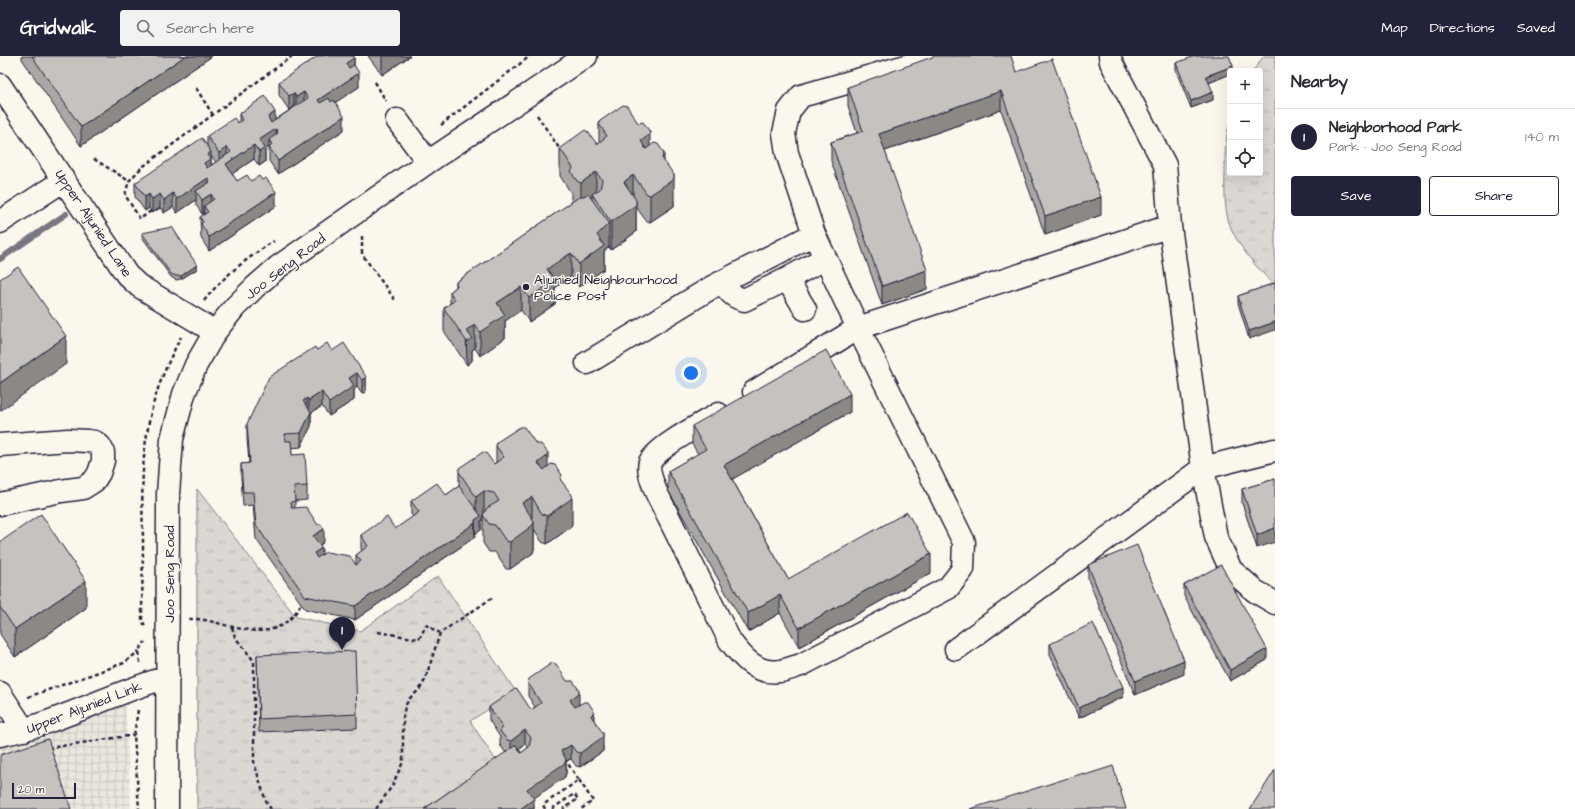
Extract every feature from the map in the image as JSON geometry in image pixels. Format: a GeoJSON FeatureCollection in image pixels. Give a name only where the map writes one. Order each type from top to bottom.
{"type":"FeatureCollection","features":[{"type":"Feature","properties":{"kind":"street","name":"Joo Seng Road"},"geometry":{"type":"LineString","coordinates":[[167,809],[168,494],[172,439],[184,394],[196,365],[216,332],[234,308],[278,267],[428,162],[586,56]]}},
{"type":"Feature","properties":{"kind":"street"},"geometry":{"type":"LineString","coordinates":[[941,56],[801,96],[789,111],[784,133],[787,153],[814,234],[858,328],[964,542],[963,569],[948,588],[801,665],[779,672],[762,670],[744,660],[730,641],[656,492],[650,474],[650,463],[660,450],[858,328],[1170,226]]}},
{"type":"Feature","properties":{"kind":"street"},"geometry":{"type":"LineString","coordinates":[[1110,56],[1111,62],[1165,165],[1170,226],[1203,468],[1216,537],[1231,570],[1255,591],[1275,603]]}},
{"type":"Feature","properties":{"kind":"street","name":"Upper Aljunied Lane"},"geometry":{"type":"LineString","coordinates":[[0,81],[127,276],[139,286],[216,332]]}},
{"type":"Feature","properties":{"kind":"street"},"geometry":{"type":"LineString","coordinates":[[398,120],[428,162]]}},
{"type":"Feature","properties":{"kind":"street"},"geometry":{"type":"LineString","coordinates":[[0,222],[64,180]]}},
{"type":"Feature","properties":{"kind":"street"},"geometry":{"type":"LineString","coordinates":[[587,363],[714,286],[814,234]]}},
{"type":"Feature","properties":{"kind":"street"},"geometry":{"type":"LineString","coordinates":[[723,282],[728,292],[744,300],[788,279],[825,258]]}},
{"type":"Feature","properties":{"kind":"street"},"geometry":{"type":"LineString","coordinates":[[788,279],[805,309]]}},
{"type":"Feature","properties":{"kind":"street"},"geometry":{"type":"LineString","coordinates":[[0,445],[68,440],[88,441],[95,442],[103,452],[103,461],[99,473],[94,481],[84,488],[61,491],[0,504]]}},
{"type":"Feature","properties":{"kind":"street"},"geometry":{"type":"LineString","coordinates":[[956,649],[1203,468],[1275,450]]}},
{"type":"Feature","properties":{"kind":"street","name":"Upper Aljunied Link"},"geometry":{"type":"LineString","coordinates":[[0,735],[24,730],[141,685],[168,677]]}},
{"type":"Feature","properties":{"kind":"street"},"geometry":{"type":"LineString","coordinates":[[4,699],[24,730]]}},
{"type":"Feature","properties":{"kind":"path"},"geometry":{"type":"LineString","coordinates":[[151,212],[140,219],[125,195],[129,181],[141,168],[292,56]]}},
{"type":"Feature","properties":{"kind":"path"},"geometry":{"type":"LineString","coordinates":[[416,145],[530,56]]}},
{"type":"Feature","properties":{"kind":"path"},"geometry":{"type":"LineString","coordinates":[[196,88],[213,115]]}},
{"type":"Feature","properties":{"kind":"path"},"geometry":{"type":"LineString","coordinates":[[537,115],[563,154]]}},
{"type":"Feature","properties":{"kind":"path"},"geometry":{"type":"LineString","coordinates":[[94,159],[129,181]]}},
{"type":"Feature","properties":{"kind":"path"},"geometry":{"type":"LineString","coordinates":[[362,236],[362,254],[395,300]]}},
{"type":"Feature","properties":{"kind":"path"},"geometry":{"type":"LineString","coordinates":[[148,631],[142,620],[142,480],[148,426],[159,387],[171,356],[192,318],[211,292],[234,268],[278,238]]}},
{"type":"Feature","properties":{"kind":"path"},"geometry":{"type":"LineString","coordinates":[[376,809],[392,786],[403,762],[403,718],[405,706],[410,698],[420,689],[425,680],[440,633],[492,598]]}},
{"type":"Feature","properties":{"kind":"path"},"geometry":{"type":"LineString","coordinates":[[194,619],[203,619],[252,632],[268,630],[291,619],[301,604]]}},
{"type":"Feature","properties":{"kind":"path"},"geometry":{"type":"LineString","coordinates":[[378,632],[418,639],[426,625],[440,633]]}},
{"type":"Feature","properties":{"kind":"path"},"geometry":{"type":"LineString","coordinates":[[232,627],[235,637],[254,661],[254,762],[266,802],[271,809]]}},
{"type":"Feature","properties":{"kind":"path"},"geometry":{"type":"LineString","coordinates":[[4,699],[124,663],[147,641]]}},
{"type":"Feature","properties":{"kind":"path"},"geometry":{"type":"LineString","coordinates":[[139,650],[141,685],[134,735],[139,809]]}},
{"type":"Feature","properties":{"kind":"path"},"geometry":{"type":"LineString","coordinates":[[254,661],[261,661]]}},
{"type":"Feature","properties":{"kind":"path"},"geometry":{"type":"LineString","coordinates":[[47,748],[134,735]]}},
{"type":"Feature","properties":{"kind":"path"},"geometry":{"type":"LineString","coordinates":[[566,761],[593,801],[581,809]]}},
{"type":"Feature","properties":{"kind":"path"},"geometry":{"type":"LineString","coordinates":[[546,809],[542,804],[579,780]]}},
{"type":"Feature","properties":{"kind":"path"},"geometry":{"type":"LineString","coordinates":[[552,809],[574,794],[578,799],[563,809]]}},
{"type":"Feature","properties":{"kind":"shaded area"},"geometry":{"type":"Polygon","coordinates":[[[125,697],[131,809],[0,809],[0,734],[125,697]]]}},
{"type":"Feature","properties":{"kind":"green space"},"geometry":{"type":"Polygon","coordinates":[[[1264,56],[1275,56],[1275,285],[1253,263],[1239,244],[1230,224],[1226,209],[1225,163],[1227,134],[1227,176],[1263,176],[1263,68],[1255,68],[1264,56]]]}},
{"type":"Feature","properties":{"kind":"green space"},"geometry":{"type":"Polygon","coordinates":[[[197,489],[296,617],[360,631],[438,576],[516,692],[470,721],[497,762],[429,809],[197,809],[197,489]]]}},
{"type":"Feature","properties":{"kind":"building"},"geometry":{"type":"Polygon","coordinates":[[[32,56],[185,56],[81,127],[32,56]]]}},
{"type":"Feature","properties":{"kind":"building"},"geometry":{"type":"Polygon","coordinates":[[[318,56],[353,56],[354,58],[346,63],[349,68],[354,65],[359,73],[318,100],[320,103],[329,98],[331,102],[334,100],[344,116],[278,161],[269,147],[272,144],[269,140],[278,133],[276,129],[259,140],[265,148],[259,152],[254,145],[226,164],[237,181],[247,175],[251,181],[259,176],[262,180],[266,178],[276,192],[209,237],[201,224],[203,222],[200,217],[208,212],[204,206],[214,199],[211,194],[202,200],[196,191],[210,182],[208,178],[177,199],[173,193],[164,200],[160,194],[152,199],[149,194],[145,197],[135,183],[202,138],[211,152],[207,155],[210,159],[204,163],[207,168],[231,152],[227,147],[219,153],[207,136],[234,118],[238,123],[242,120],[239,114],[265,96],[275,112],[268,117],[271,123],[308,98],[304,92],[296,97],[294,93],[289,96],[279,82],[318,56]]]}},
{"type":"Feature","properties":{"kind":"building"},"geometry":{"type":"Polygon","coordinates":[[[935,56],[1011,56],[1016,72],[1052,59],[1101,197],[1045,216],[1001,91],[879,134],[927,270],[882,286],[831,142],[863,131],[848,87],[935,56]]]}},
{"type":"Feature","properties":{"kind":"building"},"geometry":{"type":"Polygon","coordinates":[[[1195,56],[1229,56],[1233,66],[1206,76],[1213,92],[1191,101],[1176,63],[1195,56]]]}},
{"type":"Feature","properties":{"kind":"building"},"geometry":{"type":"Polygon","coordinates":[[[623,105],[627,106],[638,123],[643,122],[650,132],[649,135],[641,141],[646,149],[654,143],[658,144],[664,153],[662,158],[674,175],[674,179],[650,195],[647,194],[633,175],[624,182],[636,200],[636,205],[611,222],[592,194],[600,189],[602,180],[596,172],[581,183],[577,181],[571,172],[573,168],[560,148],[585,130],[597,144],[607,136],[599,124],[600,121],[623,105]]]}},
{"type":"Feature","properties":{"kind":"building"},"geometry":{"type":"Polygon","coordinates":[[[588,194],[609,223],[597,235],[604,246],[579,264],[571,253],[547,269],[555,280],[529,298],[521,287],[497,303],[505,315],[480,332],[475,325],[466,330],[472,338],[467,342],[444,308],[455,300],[450,292],[457,286],[456,282],[576,199],[588,194]]]}},
{"type":"Feature","properties":{"kind":"building"},"geometry":{"type":"Polygon","coordinates":[[[172,227],[197,265],[181,276],[171,274],[142,233],[172,227]]]}},
{"type":"Feature","properties":{"kind":"building"},"geometry":{"type":"Polygon","coordinates":[[[18,267],[66,336],[0,383],[0,279],[18,267]]]}},
{"type":"Feature","properties":{"kind":"building"},"geometry":{"type":"Polygon","coordinates":[[[1275,283],[1275,322],[1249,331],[1238,296],[1275,283]]]}},
{"type":"Feature","properties":{"kind":"building"},"geometry":{"type":"Polygon","coordinates":[[[327,343],[332,351],[344,343],[366,377],[362,380],[357,373],[349,378],[354,386],[329,403],[322,392],[309,400],[307,398],[303,401],[311,412],[301,433],[285,434],[286,441],[291,441],[292,455],[305,454],[307,486],[294,487],[295,501],[291,502],[292,508],[306,507],[318,525],[320,523],[324,529],[313,536],[322,548],[314,553],[317,558],[326,552],[350,556],[356,565],[361,561],[356,555],[368,546],[361,535],[387,517],[395,529],[419,512],[411,501],[437,483],[446,495],[459,486],[481,516],[475,520],[475,523],[355,606],[305,596],[256,525],[253,492],[243,492],[241,464],[250,463],[247,424],[269,377],[315,347],[317,350],[327,343]]]}},
{"type":"Feature","properties":{"kind":"building"},"geometry":{"type":"Polygon","coordinates":[[[826,350],[850,394],[724,465],[788,579],[907,512],[931,554],[799,628],[780,595],[748,613],[668,471],[706,449],[692,426],[826,350]]]}},
{"type":"Feature","properties":{"kind":"building"},"geometry":{"type":"Polygon","coordinates":[[[520,427],[524,427],[536,444],[541,444],[548,453],[546,457],[538,463],[544,470],[551,464],[555,465],[562,475],[560,479],[572,495],[571,499],[547,516],[542,514],[532,497],[522,503],[534,521],[533,525],[510,542],[506,541],[495,525],[489,524],[483,515],[487,508],[499,501],[494,493],[484,491],[476,497],[459,472],[459,468],[483,452],[486,453],[494,464],[504,457],[496,446],[497,442],[520,427]]]}},
{"type":"Feature","properties":{"kind":"building"},"geometry":{"type":"Polygon","coordinates":[[[1275,479],[1275,528],[1257,535],[1242,489],[1275,479]]]}},
{"type":"Feature","properties":{"kind":"building"},"geometry":{"type":"Polygon","coordinates":[[[41,514],[86,581],[15,629],[0,607],[0,542],[41,514]]]}},
{"type":"Feature","properties":{"kind":"building"},"geometry":{"type":"Polygon","coordinates":[[[1137,545],[1184,660],[1135,681],[1088,565],[1137,545]]]}},
{"type":"Feature","properties":{"kind":"building"},"geometry":{"type":"Polygon","coordinates":[[[1221,565],[1267,649],[1230,670],[1184,585],[1221,565]]]}},
{"type":"Feature","properties":{"kind":"building"},"geometry":{"type":"Polygon","coordinates":[[[1093,623],[1123,687],[1079,708],[1050,644],[1093,623]]]}},
{"type":"Feature","properties":{"kind":"building"},"geometry":{"type":"Polygon","coordinates":[[[355,651],[357,714],[259,719],[257,655],[355,651]]]}},
{"type":"Feature","properties":{"kind":"building"},"geometry":{"type":"Polygon","coordinates":[[[552,663],[556,664],[567,681],[573,681],[579,690],[579,693],[570,700],[575,707],[584,702],[588,702],[594,711],[591,716],[603,733],[603,737],[580,753],[576,752],[571,745],[561,751],[566,759],[565,763],[527,789],[534,799],[520,809],[502,809],[500,807],[497,809],[424,809],[516,745],[521,753],[529,747],[531,738],[525,730],[511,741],[507,740],[500,731],[502,726],[489,707],[515,689],[518,690],[531,710],[541,703],[528,683],[529,679],[552,663]]]}},
{"type":"Feature","properties":{"kind":"building"},"geometry":{"type":"Polygon","coordinates":[[[48,739],[71,809],[0,809],[0,755],[48,739]]]}},
{"type":"Feature","properties":{"kind":"building"},"geometry":{"type":"Polygon","coordinates":[[[1113,766],[1126,809],[970,809],[1084,773],[1085,775],[1113,766]]]}},
{"type":"Feature","properties":{"kind":"building"},"geometry":{"type":"Polygon","coordinates":[[[1275,770],[1275,809],[1250,809],[1275,770]]]}},
{"type":"Feature","properties":{"kind":"waterway"},"geometry":{"type":"LineString","coordinates":[[0,259],[66,214]]}},
{"type":"Feature","properties":{"kind":"place","name":"Aljunied Neighbourhood Police Post"},"geometry":{"type":"Point","coordinates":[526,287]}},
{"type":"Feature","properties":{"kind":"place","name":"Neighborhood Park"},"geometry":{"type":"Point","coordinates":[342,650]}}]}
